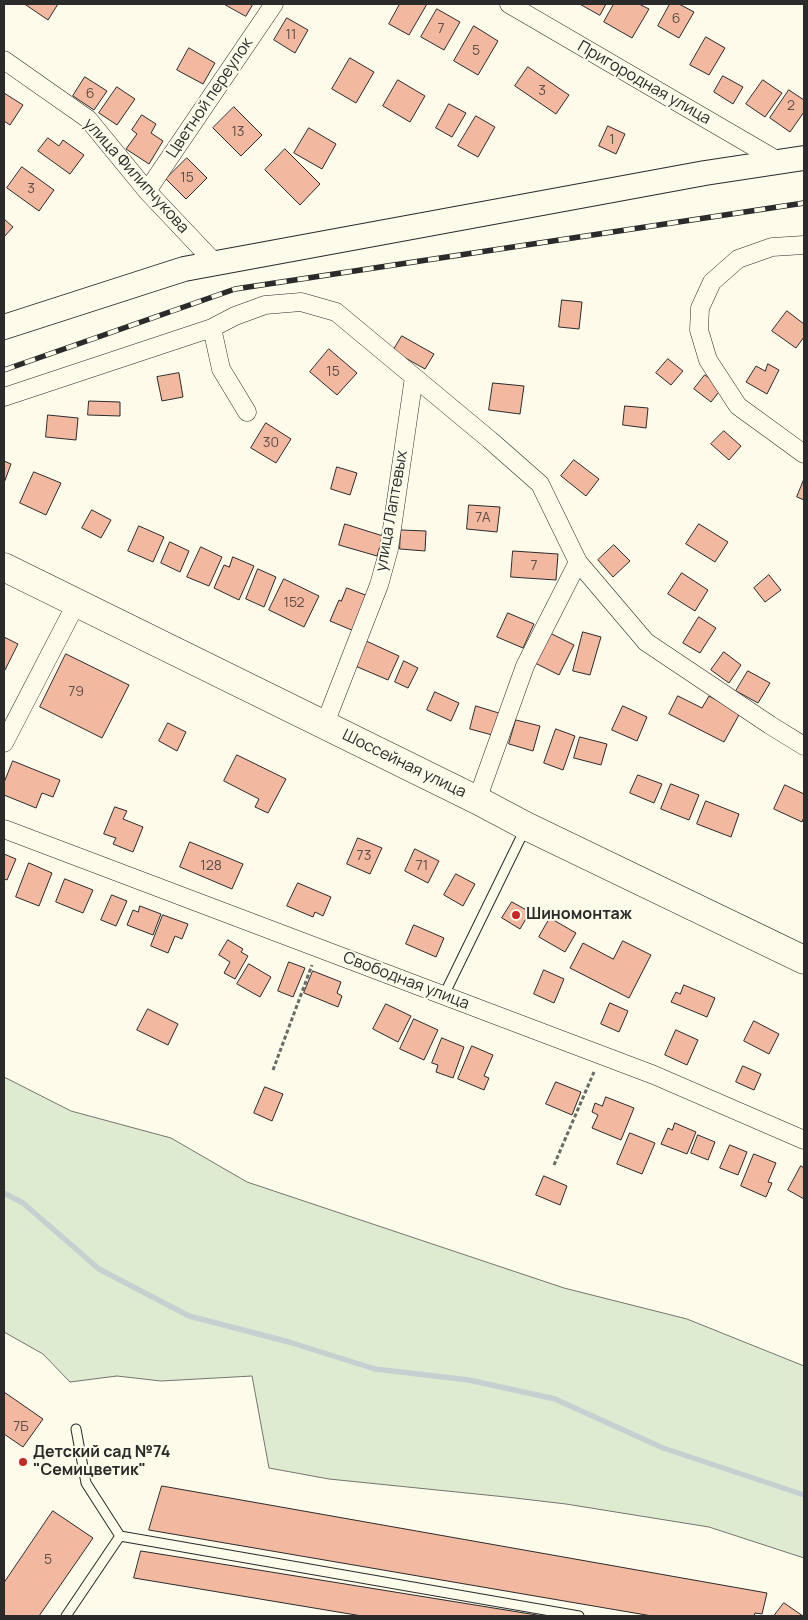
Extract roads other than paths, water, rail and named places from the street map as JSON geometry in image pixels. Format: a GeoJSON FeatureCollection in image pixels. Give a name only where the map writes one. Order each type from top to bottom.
{"type":"FeatureCollection","features":[{"type":"Feature","properties":{"kind":"main road","name":"Шоссейная улица"},"geometry":{"type":"LineString","coordinates":[[4,567],[477,800],[526,826],[804,960]]}},
{"type":"Feature","properties":{"kind":"street","name":"Цветной переулок"},"geometry":{"type":"LineString","coordinates":[[147,191],[274,4]]}},
{"type":"Feature","properties":{"kind":"street","name":"Пригородная улица"},"geometry":{"type":"LineString","coordinates":[[509,4],[780,162]]}},
{"type":"Feature","properties":{"kind":"street","name":"улица Филипчукова"},"geometry":{"type":"LineString","coordinates":[[4,60],[88,119],[147,191],[215,263]]}},
{"type":"Feature","properties":{"kind":"street"},"geometry":{"type":"LineString","coordinates":[[4,327],[184,269],[705,173],[804,158]]}},
{"type":"Feature","properties":{"kind":"street"},"geometry":{"type":"LineString","coordinates":[[804,245],[772,247],[738,259],[712,282],[700,308],[699,330],[708,360],[738,406],[804,454]]}},
{"type":"Feature","properties":{"kind":"street"},"geometry":{"type":"LineString","coordinates":[[4,396],[212,328],[235,316],[265,305],[301,302],[336,312],[540,484],[578,562],[646,642],[804,746]]}},
{"type":"Feature","properties":{"kind":"street"},"geometry":{"type":"LineString","coordinates":[[212,328],[220,369],[247,412]]}},
{"type":"Feature","properties":{"kind":"street","name":"улица Лаптевых"},"geometry":{"type":"LineString","coordinates":[[324,726],[378,584],[389,549],[414,377]]}},
{"type":"Feature","properties":{"kind":"street"},"geometry":{"type":"LineString","coordinates":[[477,800],[525,666],[578,562]]}},
{"type":"Feature","properties":{"kind":"street"},"geometry":{"type":"LineString","coordinates":[[4,743],[76,604]]}},
{"type":"Feature","properties":{"kind":"street","name":"Свободная улица"},"geometry":{"type":"LineString","coordinates":[[4,829],[654,1075],[804,1140]]}},
{"type":"Feature","properties":{"kind":"lane"},"geometry":{"type":"LineString","coordinates":[[444,995],[526,826]]}},
{"type":"Feature","properties":{"kind":"lane"},"geometry":{"type":"LineString","coordinates":[[76,1429],[86,1483],[120,1536],[579,1616]]}},
{"type":"Feature","properties":{"kind":"lane"},"geometry":{"type":"LineString","coordinates":[[66,1616],[120,1536]]}},
{"type":"Feature","properties":{"kind":"waterway"},"geometry":{"type":"LineString","coordinates":[[4,1193],[23,1203],[99,1269],[189,1316],[289,1342],[375,1369],[469,1380],[555,1399],[663,1448],[804,1495]]}},
{"type":"Feature","properties":{"kind":"railway"},"geometry":{"type":"LineString","coordinates":[[4,370],[235,289],[804,203]]}},
{"type":"Feature","properties":{"kind":"place","name":"Шиномонтаж"},"geometry":{"type":"Point","coordinates":[516,915]}},
{"type":"Feature","properties":{"kind":"place","name":"Детский сад №74 \"Семицветик\""},"geometry":{"type":"Point","coordinates":[23,1462]}}]}
